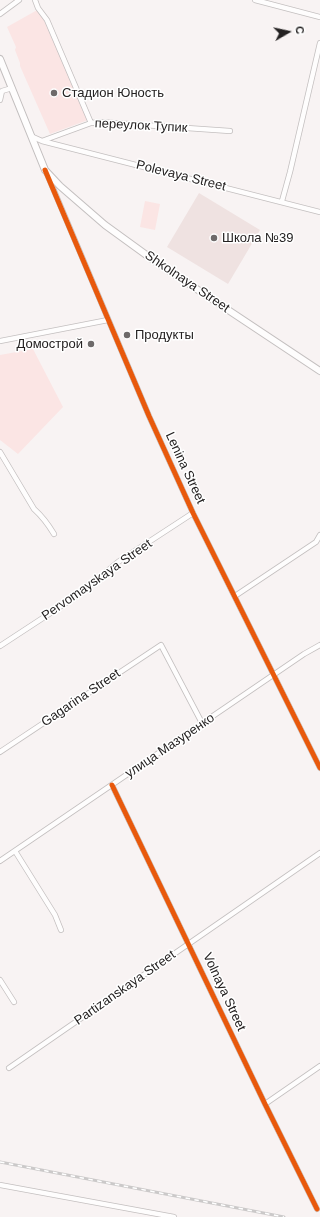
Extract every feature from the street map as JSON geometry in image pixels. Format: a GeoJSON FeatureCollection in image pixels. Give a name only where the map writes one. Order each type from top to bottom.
{"type":"FeatureCollection","features":[{"type":"Feature","properties":{"kind":"main road","name":"Lenina Street"},"geometry":{"type":"LineString","coordinates":[[0,58],[45,170]]}},
{"type":"Feature","properties":{"kind":"main road","name":"Shkolnaya Street"},"geometry":{"type":"LineString","coordinates":[[45,170],[60,186],[105,225],[156,262],[320,371]]}},
{"type":"Feature","properties":{"kind":"street"},"geometry":{"type":"LineString","coordinates":[[0,14],[19,0]]}},
{"type":"Feature","properties":{"kind":"street"},"geometry":{"type":"LineString","coordinates":[[35,0],[38,8],[48,20],[91,123]]}},
{"type":"Feature","properties":{"kind":"street"},"geometry":{"type":"LineString","coordinates":[[254,0],[320,17]]}},
{"type":"Feature","properties":{"kind":"street"},"geometry":{"type":"LineString","coordinates":[[282,201],[320,43]]}},
{"type":"Feature","properties":{"kind":"street"},"geometry":{"type":"LineString","coordinates":[[0,100],[1,91],[12,88]]}},
{"type":"Feature","properties":{"kind":"street","name":"переулок Тупик"},"geometry":{"type":"LineString","coordinates":[[42,141],[91,123],[112,122],[178,128],[230,130]]}},
{"type":"Feature","properties":{"kind":"street"},"geometry":{"type":"LineString","coordinates":[[33,137],[42,141]]}},
{"type":"Feature","properties":{"kind":"street","name":"Polevaya Street"},"geometry":{"type":"LineString","coordinates":[[42,141],[282,201],[320,212]]}},
{"type":"Feature","properties":{"kind":"street","name":"Lenina Street"},"geometry":{"type":"LineString","coordinates":[[45,170],[149,416],[194,513],[320,768]]}},
{"type":"Feature","properties":{"kind":"street"},"geometry":{"type":"LineString","coordinates":[[53,188],[60,186]]}},
{"type":"Feature","properties":{"kind":"street"},"geometry":{"type":"LineString","coordinates":[[0,340],[108,320]]}},
{"type":"Feature","properties":{"kind":"street"},"geometry":{"type":"LineString","coordinates":[[0,452],[34,509],[47,522],[54,534]]}},
{"type":"Feature","properties":{"kind":"street","name":"Pervomayskaya Street"},"geometry":{"type":"LineString","coordinates":[[0,646],[81,593],[118,562],[194,513]]}},
{"type":"Feature","properties":{"kind":"street"},"geometry":{"type":"LineString","coordinates":[[235,596],[316,542],[320,535]]}},
{"type":"Feature","properties":{"kind":"street","name":"Gagarina Street"},"geometry":{"type":"LineString","coordinates":[[0,752],[161,644],[202,723]]}},
{"type":"Feature","properties":{"kind":"street","name":"улица Мазуренко"},"geometry":{"type":"LineString","coordinates":[[0,861],[202,723],[320,645]]}},
{"type":"Feature","properties":{"kind":"street","name":"Volnaya Street"},"geometry":{"type":"LineString","coordinates":[[112,785],[317,1209]]}},
{"type":"Feature","properties":{"kind":"street"},"geometry":{"type":"LineString","coordinates":[[15,851],[55,915],[61,930]]}},
{"type":"Feature","properties":{"kind":"street","name":"Partizanskaya Street"},"geometry":{"type":"LineString","coordinates":[[9,1068],[320,853]]}},
{"type":"Feature","properties":{"kind":"street"},"geometry":{"type":"LineString","coordinates":[[0,980],[14,1002]]}},
{"type":"Feature","properties":{"kind":"street"},"geometry":{"type":"LineString","coordinates":[[265,1104],[320,1066]]}},
{"type":"Feature","properties":{"kind":"street"},"geometry":{"type":"LineString","coordinates":[[0,1185],[174,1217]]}},
{"type":"Feature","properties":{"kind":"shaded area","name":"Стадион Юность"},"geometry":{"type":"Polygon","coordinates":[[[39,9],[88,120],[50,134],[20,66],[15,50],[16,47],[7,27],[39,9]]]}},
{"type":"Feature","properties":{"kind":"shaded area","name":"Школа №39"},"geometry":{"type":"Polygon","coordinates":[[[199,193],[260,230],[228,284],[167,247],[199,193]]]}},
{"type":"Feature","properties":{"kind":"shaded area"},"geometry":{"type":"Polygon","coordinates":[[[145,201],[160,204],[155,230],[140,227],[145,201]]]}},
{"type":"Feature","properties":{"kind":"shaded area"},"geometry":{"type":"Polygon","coordinates":[[[33,349],[63,407],[18,454],[0,440],[0,355],[33,349]]]}},
{"type":"Feature","properties":{"kind":"railway"},"geometry":{"type":"LineString","coordinates":[[0,1162],[284,1217]]}},
{"type":"Feature","properties":{"kind":"cycle path"},"geometry":{"type":"LineString","coordinates":[[45,170],[149,416],[193,513],[320,768]]}},
{"type":"Feature","properties":{"kind":"cycle path"},"geometry":{"type":"LineString","coordinates":[[112,785],[317,1209]]}},
{"type":"Feature","properties":{"kind":"place","name":"Стадион Юность"},"geometry":{"type":"Point","coordinates":[54,93]}},
{"type":"Feature","properties":{"kind":"place","name":"Школа №39"},"geometry":{"type":"Point","coordinates":[214,238]}},
{"type":"Feature","properties":{"kind":"place","name":"Продукты"},"geometry":{"type":"Point","coordinates":[127,335]}},
{"type":"Feature","properties":{"kind":"place","name":"Домострой"},"geometry":{"type":"Point","coordinates":[91,344]}}]}
